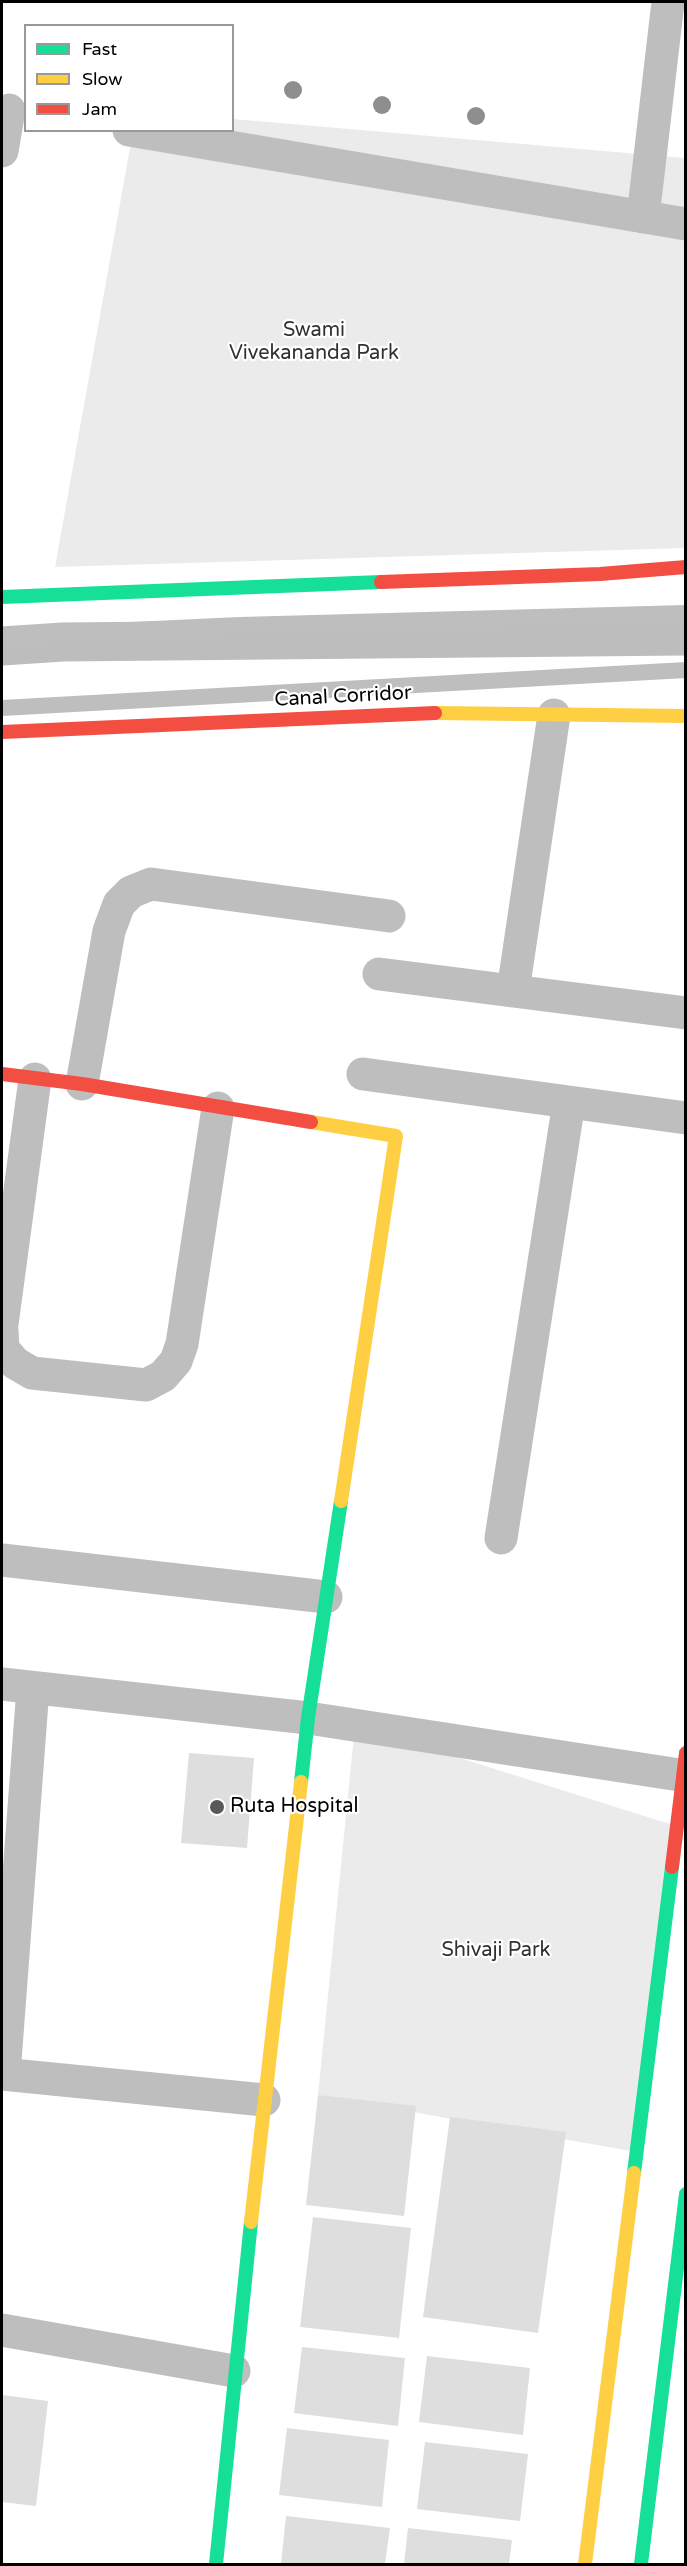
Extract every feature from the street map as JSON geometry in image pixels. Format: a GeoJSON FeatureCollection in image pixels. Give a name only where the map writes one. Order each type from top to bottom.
{"type":"FeatureCollection","features":[{"type":"Feature","properties":{"kind":"street"},"geometry":{"type":"LineString","coordinates":[[643,217],[669,2]]}},
{"type":"Feature","properties":{"kind":"street"},"geometry":{"type":"LineString","coordinates":[[2,151],[12,111]]}},
{"type":"Feature","properties":{"kind":"street"},"geometry":{"type":"LineString","coordinates":[[141,132],[686,224]]}},
{"type":"Feature","properties":{"kind":"street"},"geometry":{"type":"LineString","coordinates":[[2,597],[600,574],[686,567]]}},
{"type":"Feature","properties":{"kind":"street","name":"Canal Corridor"},"geometry":{"type":"LineString","coordinates":[[2,732],[422,713],[686,716]]}},
{"type":"Feature","properties":{"kind":"street"},"geometry":{"type":"LineString","coordinates":[[513,991],[554,715]]}},
{"type":"Feature","properties":{"kind":"street"},"geometry":{"type":"LineString","coordinates":[[82,1084],[109,931],[119,904],[131,892],[151,884],[389,916]]}},
{"type":"Feature","properties":{"kind":"street"},"geometry":{"type":"LineString","coordinates":[[379,974],[686,1012]]}},
{"type":"Feature","properties":{"kind":"street"},"geometry":{"type":"LineString","coordinates":[[2,1074],[82,1084],[396,1136],[308,1718],[234,2371],[216,2565]]}},
{"type":"Feature","properties":{"kind":"street"},"geometry":{"type":"LineString","coordinates":[[363,1074],[686,1118]]}},
{"type":"Feature","properties":{"kind":"street"},"geometry":{"type":"LineString","coordinates":[[2,1324],[35,1079]]}},
{"type":"Feature","properties":{"kind":"street"},"geometry":{"type":"LineString","coordinates":[[501,1538],[569,1102]]}},
{"type":"Feature","properties":{"kind":"street"},"geometry":{"type":"LineString","coordinates":[[2,1330],[3,1348],[15,1363],[33,1373],[146,1385],[163,1376],[176,1361],[182,1344],[218,1108]]}},
{"type":"Feature","properties":{"kind":"street"},"geometry":{"type":"LineString","coordinates":[[2,1560],[326,1597]]}},
{"type":"Feature","properties":{"kind":"street"},"geometry":{"type":"LineString","coordinates":[[264,2100],[3,2074],[17,1686],[308,1718],[684,1768],[585,2565]]}},
{"type":"Feature","properties":{"kind":"street"},"geometry":{"type":"LineString","coordinates":[[641,2565],[686,2194]]}},
{"type":"Feature","properties":{"kind":"street"},"geometry":{"type":"LineString","coordinates":[[2,2330],[234,2371]]}},
{"type":"Feature","properties":{"kind":"lane"},"geometry":{"type":"LineString","coordinates":[[2,636],[240,625],[686,613]]}},
{"type":"Feature","properties":{"kind":"lane"},"geometry":{"type":"LineString","coordinates":[[2,708],[686,670]]}},
{"type":"Feature","properties":{"kind":"green space","name":"Swami Vivekananda Park"},"geometry":{"type":"Polygon","coordinates":[[[234,119],[685,158],[685,548],[55,567],[133,132],[234,132],[234,119]]]}},
{"type":"Feature","properties":{"kind":"green space","name":"Shivaji Park"},"geometry":{"type":"Polygon","coordinates":[[[355,1725],[676,1826],[636,2152],[318,2095],[355,1725]]]}},
{"type":"Feature","properties":{"kind":"building"},"geometry":{"type":"Polygon","coordinates":[[[189,1753],[254,1758],[247,1848],[181,1843],[189,1753]]]}},
{"type":"Feature","properties":{"kind":"building"},"geometry":{"type":"Polygon","coordinates":[[[318,2095],[416,2106],[404,2216],[306,2205],[318,2095]]]}},
{"type":"Feature","properties":{"kind":"building"},"geometry":{"type":"Polygon","coordinates":[[[450,2117],[566,2132],[538,2333],[423,2317],[450,2117]]]}},
{"type":"Feature","properties":{"kind":"building"},"geometry":{"type":"Polygon","coordinates":[[[313,2217],[411,2228],[399,2338],[300,2327],[313,2217]]]}},
{"type":"Feature","properties":{"kind":"building"},"geometry":{"type":"Polygon","coordinates":[[[302,2347],[405,2358],[398,2426],[294,2413],[302,2347]]]}},
{"type":"Feature","properties":{"kind":"building"},"geometry":{"type":"Polygon","coordinates":[[[427,2356],[530,2368],[523,2435],[419,2422],[427,2356]]]}},
{"type":"Feature","properties":{"kind":"building"},"geometry":{"type":"Polygon","coordinates":[[[2,2395],[48,2401],[36,2506],[2,2502],[2,2395]]]}},
{"type":"Feature","properties":{"kind":"building"},"geometry":{"type":"Polygon","coordinates":[[[287,2428],[389,2440],[382,2507],[279,2495],[287,2428]]]}},
{"type":"Feature","properties":{"kind":"building"},"geometry":{"type":"Polygon","coordinates":[[[425,2442],[528,2454],[520,2521],[417,2509],[425,2442]]]}},
{"type":"Feature","properties":{"kind":"building"},"geometry":{"type":"Polygon","coordinates":[[[286,2516],[390,2528],[385,2564],[281,2564],[286,2516]]]}},
{"type":"Feature","properties":{"kind":"building"},"geometry":{"type":"Polygon","coordinates":[[[408,2528],[512,2540],[509,2564],[404,2564],[408,2528]]]}},
{"type":"Feature","properties":{"kind":"waterway"},"geometry":{"type":"LineString","coordinates":[[2,646],[63,642],[686,636]]}},
{"type":"Feature","properties":{"kind":"traffic: fast"},"geometry":{"type":"LineString","coordinates":[[2,597],[381,582]]}},
{"type":"Feature","properties":{"kind":"traffic: fast"},"geometry":{"type":"LineString","coordinates":[[301,1782],[308,1718],[341,1501]]}},
{"type":"Feature","properties":{"kind":"traffic: fast"},"geometry":{"type":"LineString","coordinates":[[634,2173],[672,1867]]}},
{"type":"Feature","properties":{"kind":"traffic: fast"},"geometry":{"type":"LineString","coordinates":[[641,2564],[686,2194]]}},
{"type":"Feature","properties":{"kind":"traffic: fast"},"geometry":{"type":"LineString","coordinates":[[216,2564],[251,2222]]}},
{"type":"Feature","properties":{"kind":"traffic: slow"},"geometry":{"type":"LineString","coordinates":[[435,713],[686,716]]}},
{"type":"Feature","properties":{"kind":"traffic: slow"},"geometry":{"type":"LineString","coordinates":[[311,1122],[396,1136],[341,1501]]}},
{"type":"Feature","properties":{"kind":"traffic: slow"},"geometry":{"type":"LineString","coordinates":[[251,2222],[301,1782]]}},
{"type":"Feature","properties":{"kind":"traffic: slow"},"geometry":{"type":"LineString","coordinates":[[585,2564],[634,2173]]}},
{"type":"Feature","properties":{"kind":"traffic: jam"},"geometry":{"type":"LineString","coordinates":[[381,582],[600,574],[686,567]]}},
{"type":"Feature","properties":{"kind":"traffic: jam"},"geometry":{"type":"LineString","coordinates":[[2,732],[435,713]]}},
{"type":"Feature","properties":{"kind":"traffic: jam"},"geometry":{"type":"LineString","coordinates":[[2,1074],[82,1084],[311,1122]]}},
{"type":"Feature","properties":{"kind":"traffic: jam"},"geometry":{"type":"LineString","coordinates":[[672,1867],[686,1753]]}},
{"type":"Feature","properties":{"kind":"place","name":"Ruta Hospital"},"geometry":{"type":"Point","coordinates":[217,1807]}}]}
